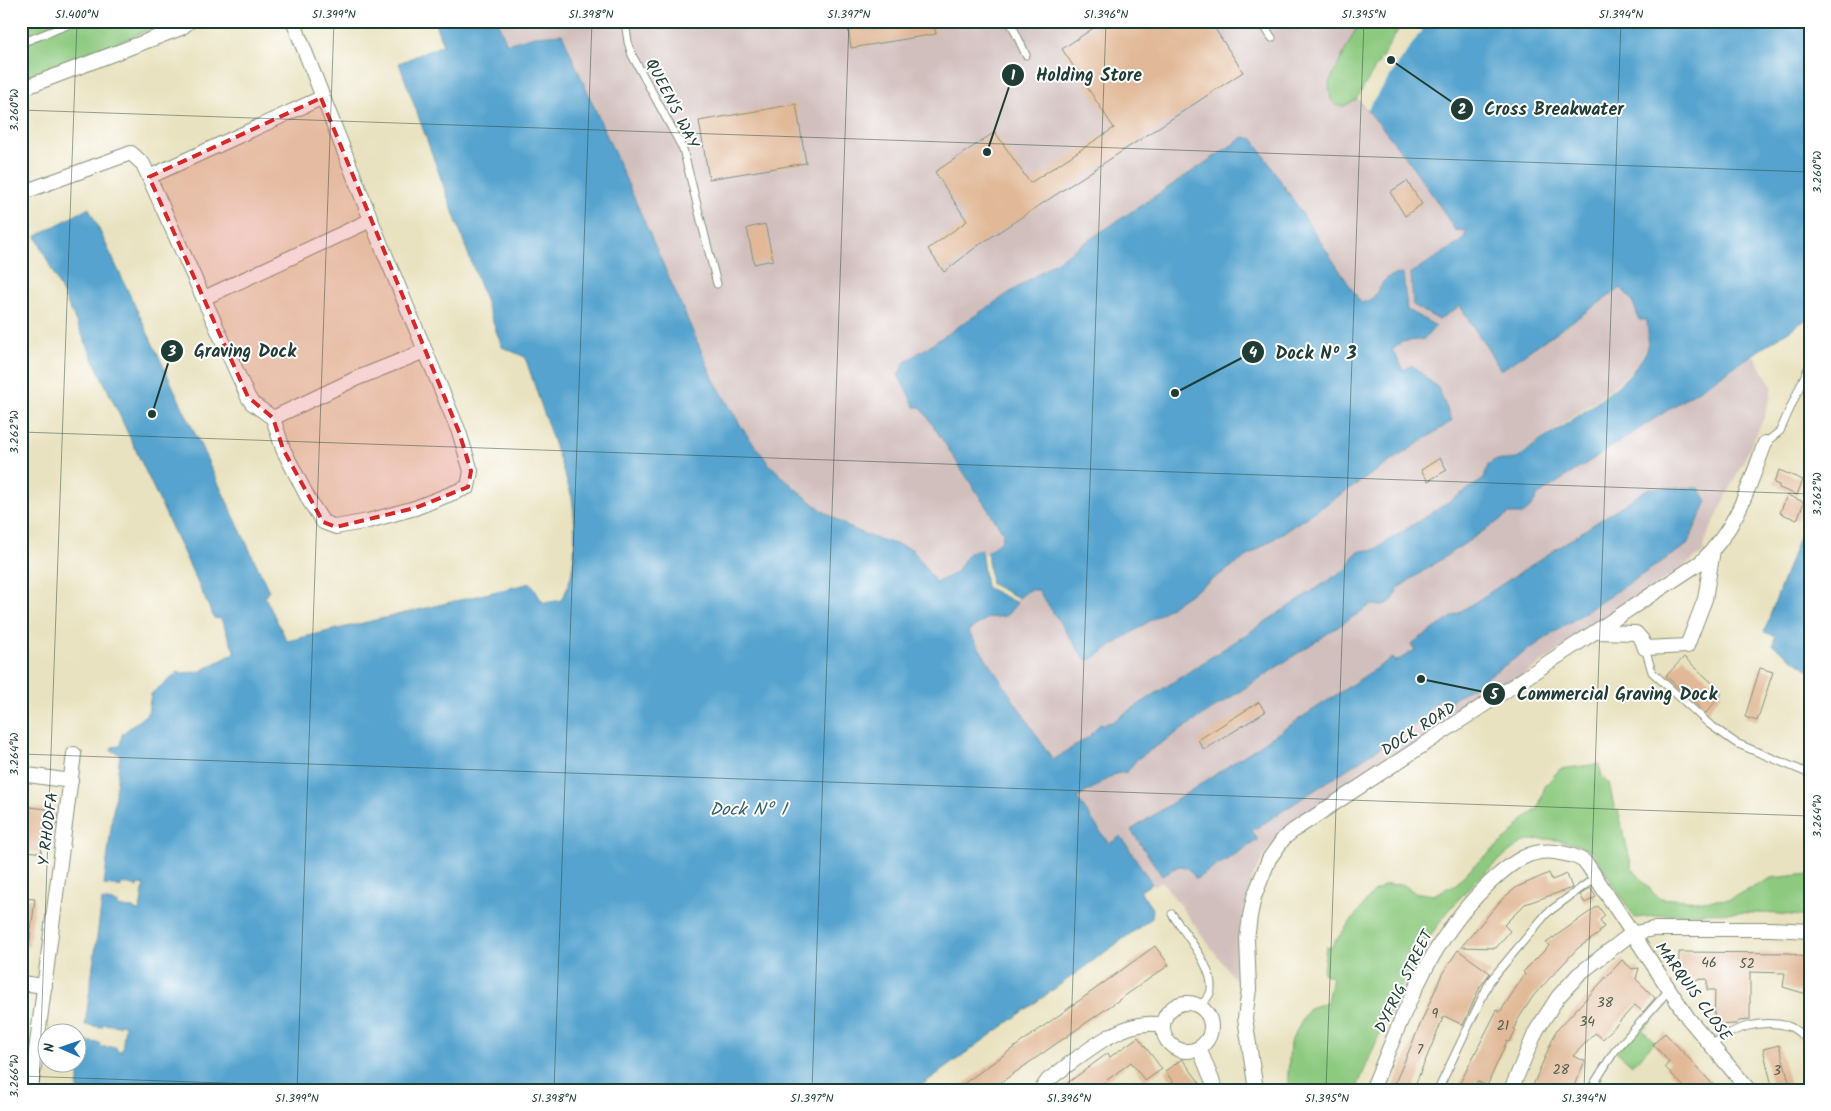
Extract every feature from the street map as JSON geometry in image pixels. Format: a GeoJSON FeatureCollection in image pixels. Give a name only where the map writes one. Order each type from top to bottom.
{"type":"FeatureCollection","features":[{"type":"Feature","properties":{"kind":"street"},"geometry":{"type":"LineString","coordinates":[[22,85],[181,28],[190,21]]}},
{"type":"Feature","properties":{"kind":"street"},"geometry":{"type":"LineString","coordinates":[[21,194],[131,153],[143,164],[252,403],[274,418],[283,448],[310,502],[323,522],[336,527],[415,508],[468,487],[471,471],[459,432],[371,220],[293,21]]}},
{"type":"Feature","properties":{"kind":"street"},"geometry":{"type":"LineString","coordinates":[[149,177],[322,98]]}},
{"type":"Feature","properties":{"kind":"street"},"geometry":{"type":"LineString","coordinates":[[204,298],[371,220]]}},
{"type":"Feature","properties":{"kind":"street"},"geometry":{"type":"LineString","coordinates":[[274,418],[355,379],[425,351]]}},
{"type":"Feature","properties":{"kind":"street","name":"DOCK ROAD"},"geometry":{"type":"LineString","coordinates":[[1256,1090],[1245,1018],[1249,989],[1247,939],[1254,896],[1260,877],[1275,848],[1294,830],[1701,562],[1722,540],[1740,510],[1766,443]]}},
{"type":"Feature","properties":{"kind":"street"},"geometry":{"type":"LineString","coordinates":[[1596,632],[1636,633],[1642,640],[1645,648],[1687,646],[1705,599],[1713,550]]}},
{"type":"Feature","properties":{"kind":"street","name":"Y RHODFA"},"geometry":{"type":"LineString","coordinates":[[31,1090],[74,754]]}},
{"type":"Feature","properties":{"kind":"street"},"geometry":{"type":"LineString","coordinates":[[21,774],[71,781]]}},
{"type":"Feature","properties":{"kind":"street","name":"DYFRIG STREET"},"geometry":{"type":"LineString","coordinates":[[1372,1090],[1417,985],[1434,951],[1455,920],[1488,885],[1519,859],[1542,852],[1579,858],[1587,864],[1596,877],[1631,934]]}},
{"type":"Feature","properties":{"kind":"street"},"geometry":{"type":"LineString","coordinates":[[1511,1090],[1536,1031],[1558,997],[1579,974],[1631,934],[1653,929],[1810,931]]}},
{"type":"Feature","properties":{"kind":"street","name":"MARQUIS CLOSE"},"geometry":{"type":"LineString","coordinates":[[1631,934],[1688,1018],[1749,1090]]}},
{"type":"Feature","properties":{"kind":"street"},"geometry":{"type":"LineString","coordinates":[[21,983],[45,986]]}},
{"type":"Feature","properties":{"kind":"street"},"geometry":{"type":"LineString","coordinates":[[1184,1002],[1200,1006],[1210,1020],[1211,1028],[1205,1043],[1199,1048],[1184,1051],[1177,1049],[1166,1039],[1162,1025],[1169,1010],[1184,1002]]}},
{"type":"Feature","properties":{"kind":"street"},"geometry":{"type":"LineString","coordinates":[[1041,1090],[1048,1080],[1120,1030],[1153,1022],[1162,1025]]}},
{"type":"Feature","properties":{"kind":"street"},"geometry":{"type":"LineString","coordinates":[[1199,1048],[1216,1090]]}},
{"type":"Feature","properties":{"kind":"lane"},"geometry":{"type":"LineString","coordinates":[[21,43],[78,21]]}},
{"type":"Feature","properties":{"kind":"lane","name":"QUEEN'S WAY"},"geometry":{"type":"LineString","coordinates":[[625,21],[632,55],[683,149],[717,284]]}},
{"type":"Feature","properties":{"kind":"lane"},"geometry":{"type":"LineString","coordinates":[[1010,21],[1026,55]]}},
{"type":"Feature","properties":{"kind":"lane"},"geometry":{"type":"LineString","coordinates":[[1261,21],[1272,38]]}},
{"type":"Feature","properties":{"kind":"lane"},"geometry":{"type":"LineString","coordinates":[[1766,443],[1780,431],[1810,364]]}},
{"type":"Feature","properties":{"kind":"lane"},"geometry":{"type":"LineString","coordinates":[[1645,648],[1652,672],[1709,724],[1736,742],[1810,774]]}},
{"type":"Feature","properties":{"kind":"lane"},"geometry":{"type":"LineString","coordinates":[[1438,1090],[1490,981],[1547,913],[1596,877]]}},
{"type":"Feature","properties":{"kind":"lane"},"geometry":{"type":"LineString","coordinates":[[1172,914],[1208,969],[1211,989],[1209,996],[1200,1006]]}},
{"type":"Feature","properties":{"kind":"lane"},"geometry":{"type":"LineString","coordinates":[[1590,1090],[1614,1052],[1669,990]]}},
{"type":"Feature","properties":{"kind":"lane"},"geometry":{"type":"LineString","coordinates":[[1712,1046],[1733,1030],[1766,1025],[1789,1026],[1810,1043]]}},
{"type":"Feature","properties":{"kind":"highlighted area"},"geometry":{"type":"Polygon","coordinates":[[[321,98],[459,432],[471,471],[468,487],[415,508],[336,527],[323,522],[283,449],[273,418],[248,397],[149,177],[321,98]]]}},
{"type":"Feature","properties":{"kind":"shaded area"},"geometry":{"type":"Polygon","coordinates":[[[497,21],[1404,21],[1357,99],[1380,124],[1467,231],[1462,241],[1411,273],[1439,320],[1460,306],[1501,370],[1621,288],[1632,300],[1638,320],[1647,320],[1647,346],[1638,364],[1608,392],[1514,459],[1538,495],[1753,354],[1771,385],[1771,396],[1763,420],[1704,543],[1703,553],[1269,848],[1252,878],[1241,925],[1240,958],[1246,983],[1241,988],[1162,881],[1153,886],[1121,836],[1109,844],[1077,798],[1136,759],[1112,722],[1053,760],[967,631],[1029,591],[1038,590],[1404,370],[1391,350],[1402,342],[1424,339],[1407,310],[1403,274],[1385,279],[1375,296],[1361,303],[1253,139],[1244,138],[902,366],[898,375],[915,407],[921,407],[1004,537],[987,552],[936,583],[912,549],[871,537],[823,511],[769,464],[744,431],[714,380],[562,34],[535,36],[507,44],[497,21]]]}},
{"type":"Feature","properties":{"kind":"green space"},"geometry":{"type":"Polygon","coordinates":[[[21,21],[160,21],[137,35],[21,79],[21,21]]]}},
{"type":"Feature","properties":{"kind":"green space"},"geometry":{"type":"Polygon","coordinates":[[[1360,21],[1404,21],[1357,99],[1344,106],[1337,106],[1331,100],[1329,83],[1360,21]]]}},
{"type":"Feature","properties":{"kind":"green space"},"geometry":{"type":"Polygon","coordinates":[[[1599,764],[1602,777],[1609,783],[1615,811],[1618,810],[1632,868],[1655,895],[1660,898],[1700,901],[1730,899],[1771,878],[1810,874],[1810,917],[1767,913],[1722,913],[1678,914],[1635,918],[1592,851],[1550,839],[1525,842],[1509,852],[1468,889],[1446,914],[1427,941],[1396,998],[1356,1090],[1287,1090],[1290,1043],[1309,1008],[1327,1002],[1332,977],[1323,973],[1326,947],[1330,948],[1373,893],[1385,885],[1402,884],[1414,892],[1433,895],[1456,884],[1471,868],[1512,834],[1525,818],[1538,809],[1545,786],[1560,769],[1599,764]]]}},
{"type":"Feature","properties":{"kind":"green space"},"geometry":{"type":"Polygon","coordinates":[[[1664,1000],[1667,1004],[1665,1007],[1643,1030],[1655,1042],[1632,1065],[1617,1052],[1664,1000]]]}},
{"type":"Feature","properties":{"kind":"water","name":"Dock Nº 1"},"geometry":{"type":"Polygon","coordinates":[[[434,21],[497,21],[507,44],[535,36],[562,34],[714,380],[744,431],[769,464],[823,511],[849,527],[871,537],[912,549],[936,583],[958,570],[966,556],[972,551],[981,550],[986,587],[1017,603],[1006,616],[988,618],[968,631],[1053,760],[1090,736],[1099,725],[1112,722],[1349,567],[1352,558],[1357,553],[1365,550],[1374,550],[1484,479],[1488,465],[1491,462],[1514,459],[1578,416],[1623,381],[1645,353],[1648,339],[1647,320],[1639,320],[1632,300],[1621,288],[1501,370],[1460,306],[1439,320],[1413,305],[1411,273],[1462,241],[1467,231],[1455,230],[1409,162],[1357,99],[1404,21],[1810,21],[1810,317],[1538,495],[1532,506],[1523,514],[1509,514],[1398,588],[1394,598],[1389,603],[1371,605],[1137,759],[1127,772],[1115,774],[1077,798],[1109,844],[1121,836],[1152,884],[1140,891],[1153,910],[1152,918],[915,1090],[77,1090],[79,1074],[88,1074],[88,1042],[100,1043],[100,1047],[116,1047],[116,1050],[122,1051],[125,1025],[103,1024],[102,1027],[85,1024],[102,900],[118,903],[118,907],[134,908],[134,910],[140,911],[144,885],[137,884],[137,887],[121,883],[121,887],[104,885],[120,754],[111,751],[112,747],[120,746],[122,734],[148,713],[151,694],[177,673],[199,672],[235,653],[221,619],[214,618],[36,236],[89,208],[269,591],[265,597],[287,641],[531,583],[541,600],[545,603],[561,600],[567,590],[573,564],[575,536],[572,497],[525,357],[502,347],[399,63],[443,45],[434,21]]]}},
{"type":"Feature","properties":{"kind":"water"},"geometry":{"type":"Polygon","coordinates":[[[1244,137],[1253,139],[1361,303],[1374,296],[1388,277],[1403,274],[1407,310],[1436,326],[1424,339],[1402,342],[1392,350],[1404,370],[1412,365],[1438,388],[1452,421],[1092,659],[1087,660],[1083,657],[1038,590],[1029,590],[1019,598],[991,584],[987,552],[1002,540],[1003,533],[921,407],[915,407],[898,375],[905,362],[1244,137]]]}},
{"type":"Feature","properties":{"kind":"water"},"geometry":{"type":"Polygon","coordinates":[[[1649,488],[1699,488],[1707,501],[1687,545],[1449,702],[1445,697],[1427,710],[1430,715],[1252,831],[1258,840],[1196,879],[1188,869],[1180,866],[1162,876],[1131,830],[1392,658],[1395,662],[1415,650],[1411,644],[1649,488]]]}},
{"type":"Feature","properties":{"kind":"water"},"geometry":{"type":"Polygon","coordinates":[[[1810,507],[1810,671],[1773,645],[1775,636],[1764,632],[1810,507]]]}},
{"type":"Feature","properties":{"kind":"pier"},"geometry":{"type":"Polygon","coordinates":[[[1404,21],[1428,21],[1367,110],[1357,99],[1404,21]]]}},
{"type":"Feature","properties":{"kind":"building"},"geometry":{"type":"Polygon","coordinates":[[[847,21],[933,21],[936,34],[851,48],[847,21]]]}},
{"type":"Feature","properties":{"kind":"building"},"geometry":{"type":"Polygon","coordinates":[[[1104,21],[1210,21],[1243,72],[976,247],[944,272],[928,249],[967,221],[935,172],[995,132],[1030,183],[1114,128],[1062,49],[1104,21]]]}},
{"type":"Feature","properties":{"kind":"building"},"geometry":{"type":"Polygon","coordinates":[[[796,104],[806,163],[709,179],[699,121],[796,104]]]}},
{"type":"Feature","properties":{"kind":"building"},"geometry":{"type":"Polygon","coordinates":[[[1407,181],[1422,204],[1405,216],[1390,192],[1407,181]]]}},
{"type":"Feature","properties":{"kind":"building"},"geometry":{"type":"Polygon","coordinates":[[[765,224],[773,260],[754,264],[747,228],[765,224]]]}},
{"type":"Feature","properties":{"kind":"building"},"geometry":{"type":"Polygon","coordinates":[[[1440,458],[1447,470],[1428,481],[1421,470],[1440,458]]]}},
{"type":"Feature","properties":{"kind":"building"},"geometry":{"type":"Polygon","coordinates":[[[1779,470],[1803,480],[1797,495],[1779,488],[1779,485],[1774,483],[1779,470]]]}},
{"type":"Feature","properties":{"kind":"building"},"geometry":{"type":"Polygon","coordinates":[[[1787,495],[1804,502],[1797,520],[1780,513],[1787,495]]]}},
{"type":"Feature","properties":{"kind":"building"},"geometry":{"type":"Polygon","coordinates":[[[1684,657],[1721,691],[1721,695],[1706,713],[1666,676],[1684,657]]]}},
{"type":"Feature","properties":{"kind":"building"},"geometry":{"type":"Polygon","coordinates":[[[1760,668],[1773,672],[1757,721],[1745,717],[1760,668]]]}},
{"type":"Feature","properties":{"kind":"building"},"geometry":{"type":"Polygon","coordinates":[[[1259,702],[1265,712],[1204,750],[1198,740],[1259,702]]]}},
{"type":"Feature","properties":{"kind":"building"},"geometry":{"type":"Polygon","coordinates":[[[21,806],[47,809],[41,853],[21,850],[21,806]]]}},
{"type":"Feature","properties":{"kind":"building"},"geometry":{"type":"Polygon","coordinates":[[[1549,873],[1552,880],[1567,874],[1572,888],[1525,904],[1504,925],[1510,931],[1496,948],[1461,947],[1503,898],[1517,887],[1549,873]]]}},
{"type":"Feature","properties":{"kind":"building"},"geometry":{"type":"Polygon","coordinates":[[[1590,888],[1596,897],[1585,903],[1580,895],[1590,888]]]}},
{"type":"Feature","properties":{"kind":"building"},"geometry":{"type":"Polygon","coordinates":[[[21,898],[35,899],[29,947],[21,947],[21,898]]]}},
{"type":"Feature","properties":{"kind":"building"},"geometry":{"type":"Polygon","coordinates":[[[1598,906],[1605,916],[1600,920],[1604,927],[1599,931],[1600,933],[1578,948],[1534,995],[1517,1021],[1514,1029],[1516,1030],[1509,1042],[1507,1041],[1487,1086],[1477,1081],[1473,1090],[1459,1085],[1497,1010],[1500,1012],[1525,974],[1523,972],[1549,946],[1546,943],[1598,906]]]}},
{"type":"Feature","properties":{"kind":"building"},"geometry":{"type":"Polygon","coordinates":[[[1155,946],[1169,965],[990,1090],[955,1090],[1155,946]]]}},
{"type":"Feature","properties":{"kind":"building"},"geometry":{"type":"Polygon","coordinates":[[[1458,950],[1490,973],[1480,987],[1463,1025],[1444,1016],[1413,1090],[1392,1090],[1442,974],[1458,950]]]}},
{"type":"Feature","properties":{"kind":"building"},"geometry":{"type":"Polygon","coordinates":[[[1679,952],[1790,953],[1810,959],[1810,995],[1783,987],[1785,973],[1750,972],[1750,1020],[1739,1021],[1736,1024],[1714,1025],[1715,990],[1707,990],[1707,979],[1689,980],[1689,977],[1682,977],[1682,972],[1679,972],[1679,952]]]}},
{"type":"Feature","properties":{"kind":"building"},"geometry":{"type":"Polygon","coordinates":[[[1622,960],[1632,969],[1639,968],[1636,979],[1655,998],[1643,1012],[1635,1005],[1603,1039],[1595,1033],[1573,1056],[1585,1061],[1572,1090],[1531,1090],[1556,1031],[1622,960]]]}},
{"type":"Feature","properties":{"kind":"building"},"geometry":{"type":"Polygon","coordinates":[[[1665,1033],[1718,1090],[1687,1090],[1665,1067],[1669,1062],[1653,1044],[1665,1033]]]}},
{"type":"Feature","properties":{"kind":"building"},"geometry":{"type":"Polygon","coordinates":[[[1138,1037],[1162,1069],[1145,1081],[1131,1062],[1094,1090],[1058,1090],[1108,1053],[1110,1057],[1138,1037]]]}},
{"type":"Feature","properties":{"kind":"building"},"geometry":{"type":"Polygon","coordinates":[[[1779,1045],[1791,1090],[1773,1090],[1763,1049],[1779,1045]]]}},
{"type":"Feature","properties":{"kind":"building"},"geometry":{"type":"Polygon","coordinates":[[[1182,1059],[1200,1083],[1191,1090],[1179,1090],[1165,1071],[1182,1059]]]}},
{"type":"Feature","properties":{"kind":"place","name":"Cross Breakwater"},"geometry":{"type":"Point","coordinates":[1391,60]}},
{"type":"Feature","properties":{"kind":"place","name":"Holding Store"},"geometry":{"type":"Point","coordinates":[987,152]}},
{"type":"Feature","properties":{"kind":"place","name":"Dock Nº 3"},"geometry":{"type":"Point","coordinates":[1175,393]}},
{"type":"Feature","properties":{"kind":"place","name":"Graving Dock"},"geometry":{"type":"Point","coordinates":[152,414]}},
{"type":"Feature","properties":{"kind":"place","name":"Commercial Graving Dock"},"geometry":{"type":"Point","coordinates":[1421,679]}}]}
